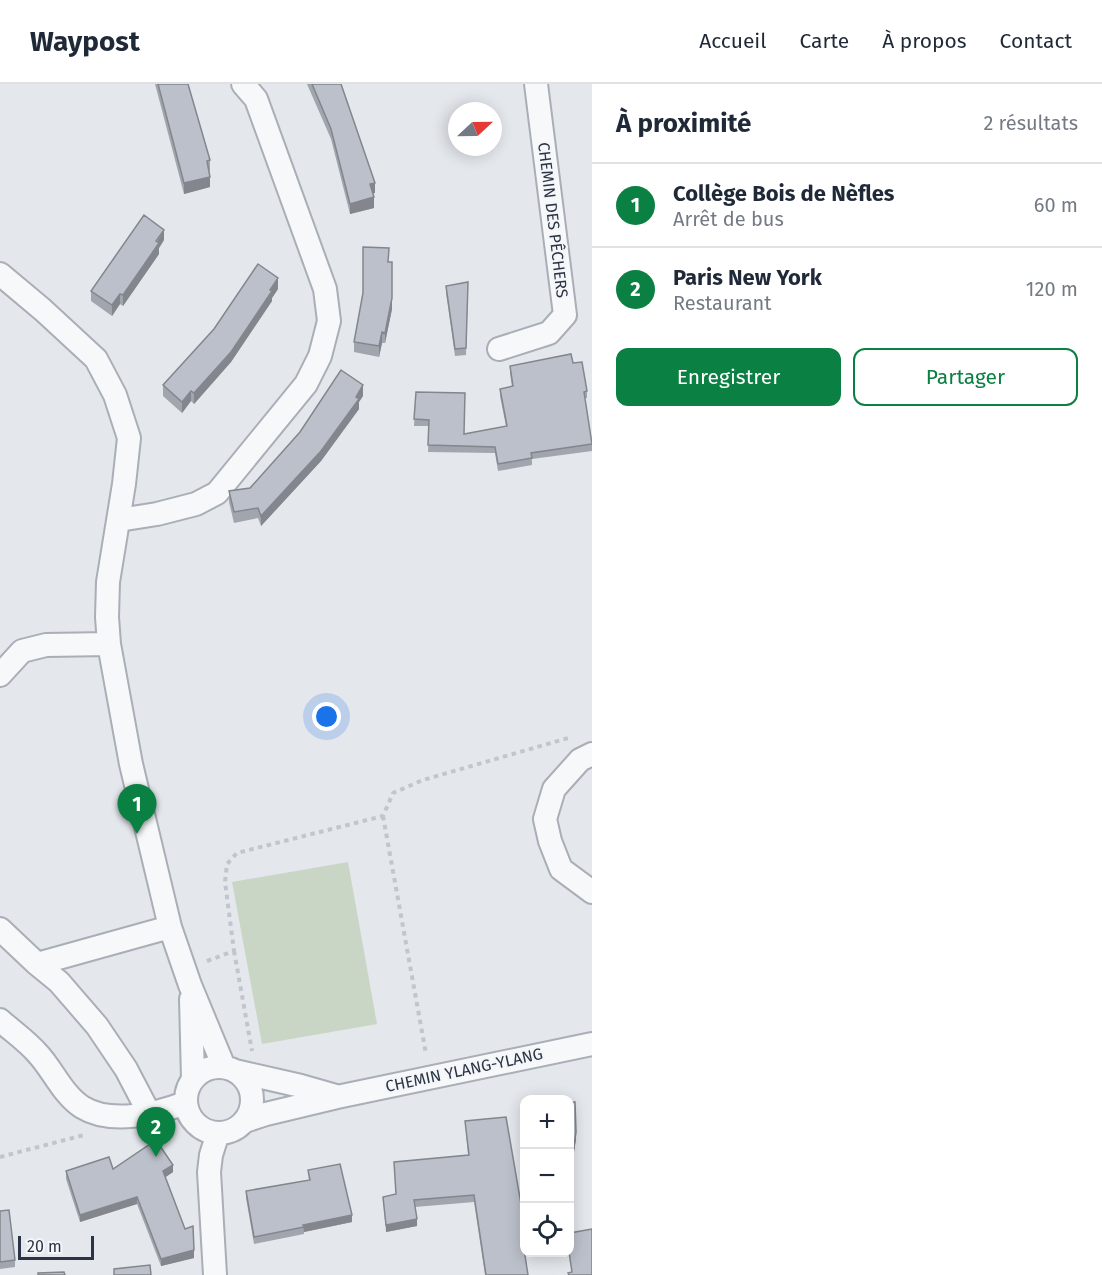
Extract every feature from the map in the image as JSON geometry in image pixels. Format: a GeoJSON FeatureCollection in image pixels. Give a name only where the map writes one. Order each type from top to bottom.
{"type":"FeatureCollection","features":[{"type":"Feature","properties":{"kind":"street"},"geometry":{"type":"LineString","coordinates":[[119,520],[157,514],[196,504],[217,493],[306,384],[320,356],[329,321],[325,289],[256,99],[243,84]]}},
{"type":"Feature","properties":{"kind":"street","name":"CHEMIN DES PÊCHERS"},"geometry":{"type":"LineString","coordinates":[[499,349],[549,333],[565,315],[536,84]]}},
{"type":"Feature","properties":{"kind":"street"},"geometry":{"type":"LineString","coordinates":[[0,274],[96,359],[115,395],[129,438],[119,520],[108,582],[107,617],[109,644],[131,764],[170,927],[187,977],[239,1071],[247,1081],[252,1096],[245,1121],[232,1131],[218,1133],[202,1129],[191,1118],[185,1103],[187,1090],[193,1079],[201,1071],[212,1067],[239,1071]]}},
{"type":"Feature","properties":{"kind":"street"},"geometry":{"type":"LineString","coordinates":[[0,675],[22,651],[46,645],[109,644]]}},
{"type":"Feature","properties":{"kind":"street"},"geometry":{"type":"LineString","coordinates":[[592,754],[580,760],[554,789],[545,819],[550,841],[561,869],[592,892]]}},
{"type":"Feature","properties":{"kind":"street"},"geometry":{"type":"LineString","coordinates":[[37,964],[170,927]]}},
{"type":"Feature","properties":{"kind":"street"},"geometry":{"type":"LineString","coordinates":[[0,929],[59,982],[97,1026],[126,1069],[149,1113]]}},
{"type":"Feature","properties":{"kind":"street"},"geometry":{"type":"LineString","coordinates":[[187,977],[193,1079]]}},
{"type":"Feature","properties":{"kind":"street"},"geometry":{"type":"LineString","coordinates":[[0,1020],[37,1053],[66,1092],[82,1107],[110,1117],[149,1113],[185,1103]]}},
{"type":"Feature","properties":{"kind":"street","name":"CHEMIN YLANG-YLANG"},"geometry":{"type":"LineString","coordinates":[[245,1121],[337,1097],[592,1044]]}},
{"type":"Feature","properties":{"kind":"street","name":"CHEMIN YLANG-YLANG"},"geometry":{"type":"LineString","coordinates":[[239,1071],[337,1097]]}},
{"type":"Feature","properties":{"kind":"street"},"geometry":{"type":"LineString","coordinates":[[215,1275],[209,1172],[211,1155],[218,1133]]}},
{"type":"Feature","properties":{"kind":"path"},"geometry":{"type":"LineString","coordinates":[[430,1077],[383,816],[393,793],[423,780],[575,736]]}},
{"type":"Feature","properties":{"kind":"path"},"geometry":{"type":"LineString","coordinates":[[239,1071],[234,951],[225,882],[228,864],[237,853],[383,816]]}},
{"type":"Feature","properties":{"kind":"path"},"geometry":{"type":"LineString","coordinates":[[187,977],[234,951]]}},
{"type":"Feature","properties":{"kind":"path"},"geometry":{"type":"LineString","coordinates":[[0,1157],[83,1135],[91,1136]]}},
{"type":"Feature","properties":{"kind":"green space"},"geometry":{"type":"Polygon","coordinates":[[[348,862],[377,1024],[262,1044],[232,882],[348,862]]]}},
{"type":"Feature","properties":{"kind":"building"},"geometry":{"type":"Polygon","coordinates":[[[158,84],[188,84],[210,160],[207,161],[210,177],[184,183],[158,84]]]}},
{"type":"Feature","properties":{"kind":"building"},"geometry":{"type":"Polygon","coordinates":[[[312,84],[341,84],[375,183],[370,184],[374,197],[350,204],[331,129],[312,84]]]}},
{"type":"Feature","properties":{"kind":"building"},"geometry":{"type":"Polygon","coordinates":[[[144,215],[164,230],[156,241],[159,243],[123,295],[120,294],[112,305],[91,291],[144,215]]]}},
{"type":"Feature","properties":{"kind":"building"},"geometry":{"type":"Polygon","coordinates":[[[363,247],[389,248],[388,262],[392,262],[392,298],[385,333],[382,332],[379,346],[354,342],[363,293],[363,247]]]}},
{"type":"Feature","properties":{"kind":"building"},"geometry":{"type":"Polygon","coordinates":[[[258,264],[278,278],[270,290],[272,291],[231,352],[194,393],[191,391],[182,402],[163,385],[214,329],[258,264]]]}},
{"type":"Feature","properties":{"kind":"building"},"geometry":{"type":"Polygon","coordinates":[[[468,282],[466,348],[455,349],[446,286],[468,282]]]}},
{"type":"Feature","properties":{"kind":"building"},"geometry":{"type":"Polygon","coordinates":[[[571,354],[573,363],[582,362],[592,444],[531,453],[532,458],[498,464],[495,447],[428,445],[429,420],[414,419],[416,392],[465,393],[464,434],[507,426],[500,389],[513,386],[510,366],[571,354]]]}},
{"type":"Feature","properties":{"kind":"building"},"geometry":{"type":"Polygon","coordinates":[[[341,370],[363,385],[356,397],[359,399],[321,451],[261,516],[258,508],[234,512],[229,491],[250,488],[300,432],[341,370]]]}},
{"type":"Feature","properties":{"kind":"building"},"geometry":{"type":"Polygon","coordinates":[[[574,1102],[575,1102],[574,1145],[574,1102]]]}},
{"type":"Feature","properties":{"kind":"building"},"geometry":{"type":"Polygon","coordinates":[[[506,1117],[520,1198],[520,1257],[525,1257],[528,1275],[486,1275],[474,1195],[414,1200],[417,1219],[386,1225],[383,1197],[396,1194],[394,1162],[469,1155],[465,1121],[506,1117]]]}},
{"type":"Feature","properties":{"kind":"building"},"geometry":{"type":"Polygon","coordinates":[[[156,1140],[173,1165],[163,1171],[185,1229],[193,1226],[194,1250],[161,1259],[137,1197],[80,1215],[66,1171],[109,1157],[113,1169],[156,1140]]]}},
{"type":"Feature","properties":{"kind":"building"},"geometry":{"type":"Polygon","coordinates":[[[340,1164],[352,1215],[254,1237],[246,1191],[310,1180],[308,1170],[340,1164]]]}},
{"type":"Feature","properties":{"kind":"building"},"geometry":{"type":"Polygon","coordinates":[[[9,1210],[15,1260],[0,1262],[0,1211],[9,1210]]]}},
{"type":"Feature","properties":{"kind":"building"},"geometry":{"type":"Polygon","coordinates":[[[592,1229],[592,1275],[569,1275],[568,1273],[572,1272],[570,1257],[574,1257],[574,1232],[592,1229]]]}},
{"type":"Feature","properties":{"kind":"building"},"geometry":{"type":"Polygon","coordinates":[[[150,1265],[151,1275],[114,1275],[114,1269],[150,1265]]]}},
{"type":"Feature","properties":{"kind":"building"},"geometry":{"type":"Polygon","coordinates":[[[64,1272],[65,1275],[38,1275],[38,1273],[64,1272]]]}},
{"type":"Feature","properties":{"kind":"place","name":"Collège Bois de Nèfles"},"geometry":{"type":"Point","coordinates":[137,834]}},
{"type":"Feature","properties":{"kind":"place","name":"Paris New York"},"geometry":{"type":"Point","coordinates":[156,1157]}}]}
